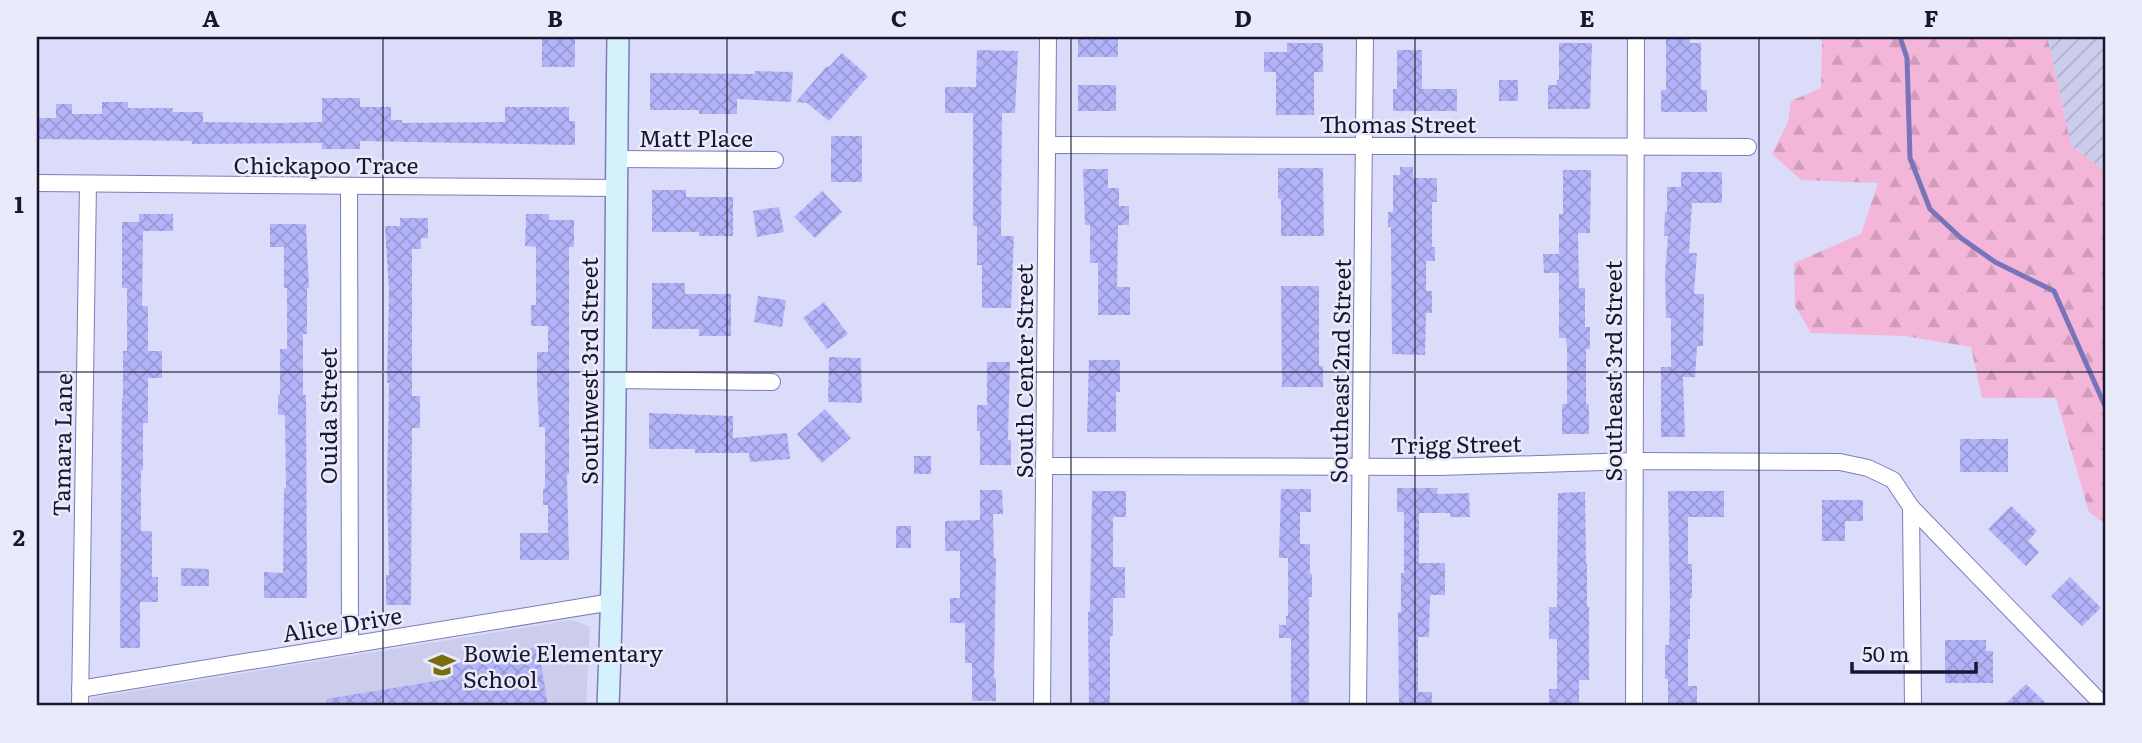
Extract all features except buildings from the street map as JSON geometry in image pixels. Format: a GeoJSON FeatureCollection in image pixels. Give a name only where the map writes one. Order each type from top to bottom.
{"type":"FeatureCollection","features":[{"type":"Feature","properties":{"kind":"street","name":"Southwest 3rd Street"},"geometry":{"type":"LineString","coordinates":[[608,706],[612,601],[618,37]]}},
{"type":"Feature","properties":{"kind":"street","name":"South Center Street"},"geometry":{"type":"LineString","coordinates":[[1042,706],[1048,37]]}},
{"type":"Feature","properties":{"kind":"street","name":"Southeast 2nd Street"},"geometry":{"type":"LineString","coordinates":[[1358,706],[1365,37]]}},
{"type":"Feature","properties":{"kind":"street","name":"Southeast 3rd Street"},"geometry":{"type":"LineString","coordinates":[[1634,706],[1636,37]]}},
{"type":"Feature","properties":{"kind":"street","name":"Thomas Street"},"geometry":{"type":"LineString","coordinates":[[1047,145],[1748,147]]}},
{"type":"Feature","properties":{"kind":"street","name":"Matt Place"},"geometry":{"type":"LineString","coordinates":[[616,159],[775,160]]}},
{"type":"Feature","properties":{"kind":"street","name":"Chickapoo Trace"},"geometry":{"type":"LineString","coordinates":[[37,183],[615,188]]}},
{"type":"Feature","properties":{"kind":"street","name":"Tamara Lane"},"geometry":{"type":"LineString","coordinates":[[80,706],[88,184]]}},
{"type":"Feature","properties":{"kind":"street","name":"Ouida Street"},"geometry":{"type":"LineString","coordinates":[[349,187],[350,645]]}},
{"type":"Feature","properties":{"kind":"street"},"geometry":{"type":"LineString","coordinates":[[615,380],[772,382]]}},
{"type":"Feature","properties":{"kind":"street","name":"Trigg Street"},"geometry":{"type":"LineString","coordinates":[[1044,466],[1361,467],[1635,461],[1840,462],[1868,468],[1893,480],[1911,507]]}},
{"type":"Feature","properties":{"kind":"street"},"geometry":{"type":"LineString","coordinates":[[1911,507],[1913,706]]}},
{"type":"Feature","properties":{"kind":"street"},"geometry":{"type":"LineString","coordinates":[[1911,507],[2104,706]]}},
{"type":"Feature","properties":{"kind":"street","name":"Alice Drive"},"geometry":{"type":"LineString","coordinates":[[80,689],[612,601]]}},
{"type":"Feature","properties":{"kind":"shaded area"},"geometry":{"type":"Polygon","coordinates":[[[2043,37],[2105,37],[2105,171],[2071,145],[2048,40],[2043,37]]]}},
{"type":"Feature","properties":{"kind":"shaded area","name":"Bowie Elementary School"},"geometry":{"type":"Polygon","coordinates":[[[572,620],[590,627],[586,706],[91,706],[91,698],[572,620]]]}},
{"type":"Feature","properties":{"kind":"green space"},"geometry":{"type":"Polygon","coordinates":[[[1819,37],[2043,37],[2048,40],[2071,145],[2105,171],[2105,524],[2089,512],[2056,398],[1982,398],[1971,347],[1905,336],[1811,333],[1795,306],[1794,263],[1861,234],[1878,183],[1801,180],[1772,154],[1788,122],[1791,101],[1821,88],[1822,41],[1819,37]]]}},
{"type":"Feature","properties":{"kind":"waterway"},"geometry":{"type":"LineString","coordinates":[[1900,37],[1907,58],[1910,158],[1930,209],[1961,238],[1995,262],[2054,291],[2105,406]]}},
{"type":"Feature","properties":{"kind":"place","name":"Bowie Elementary School"},"geometry":{"type":"Point","coordinates":[442,665]}}]}
